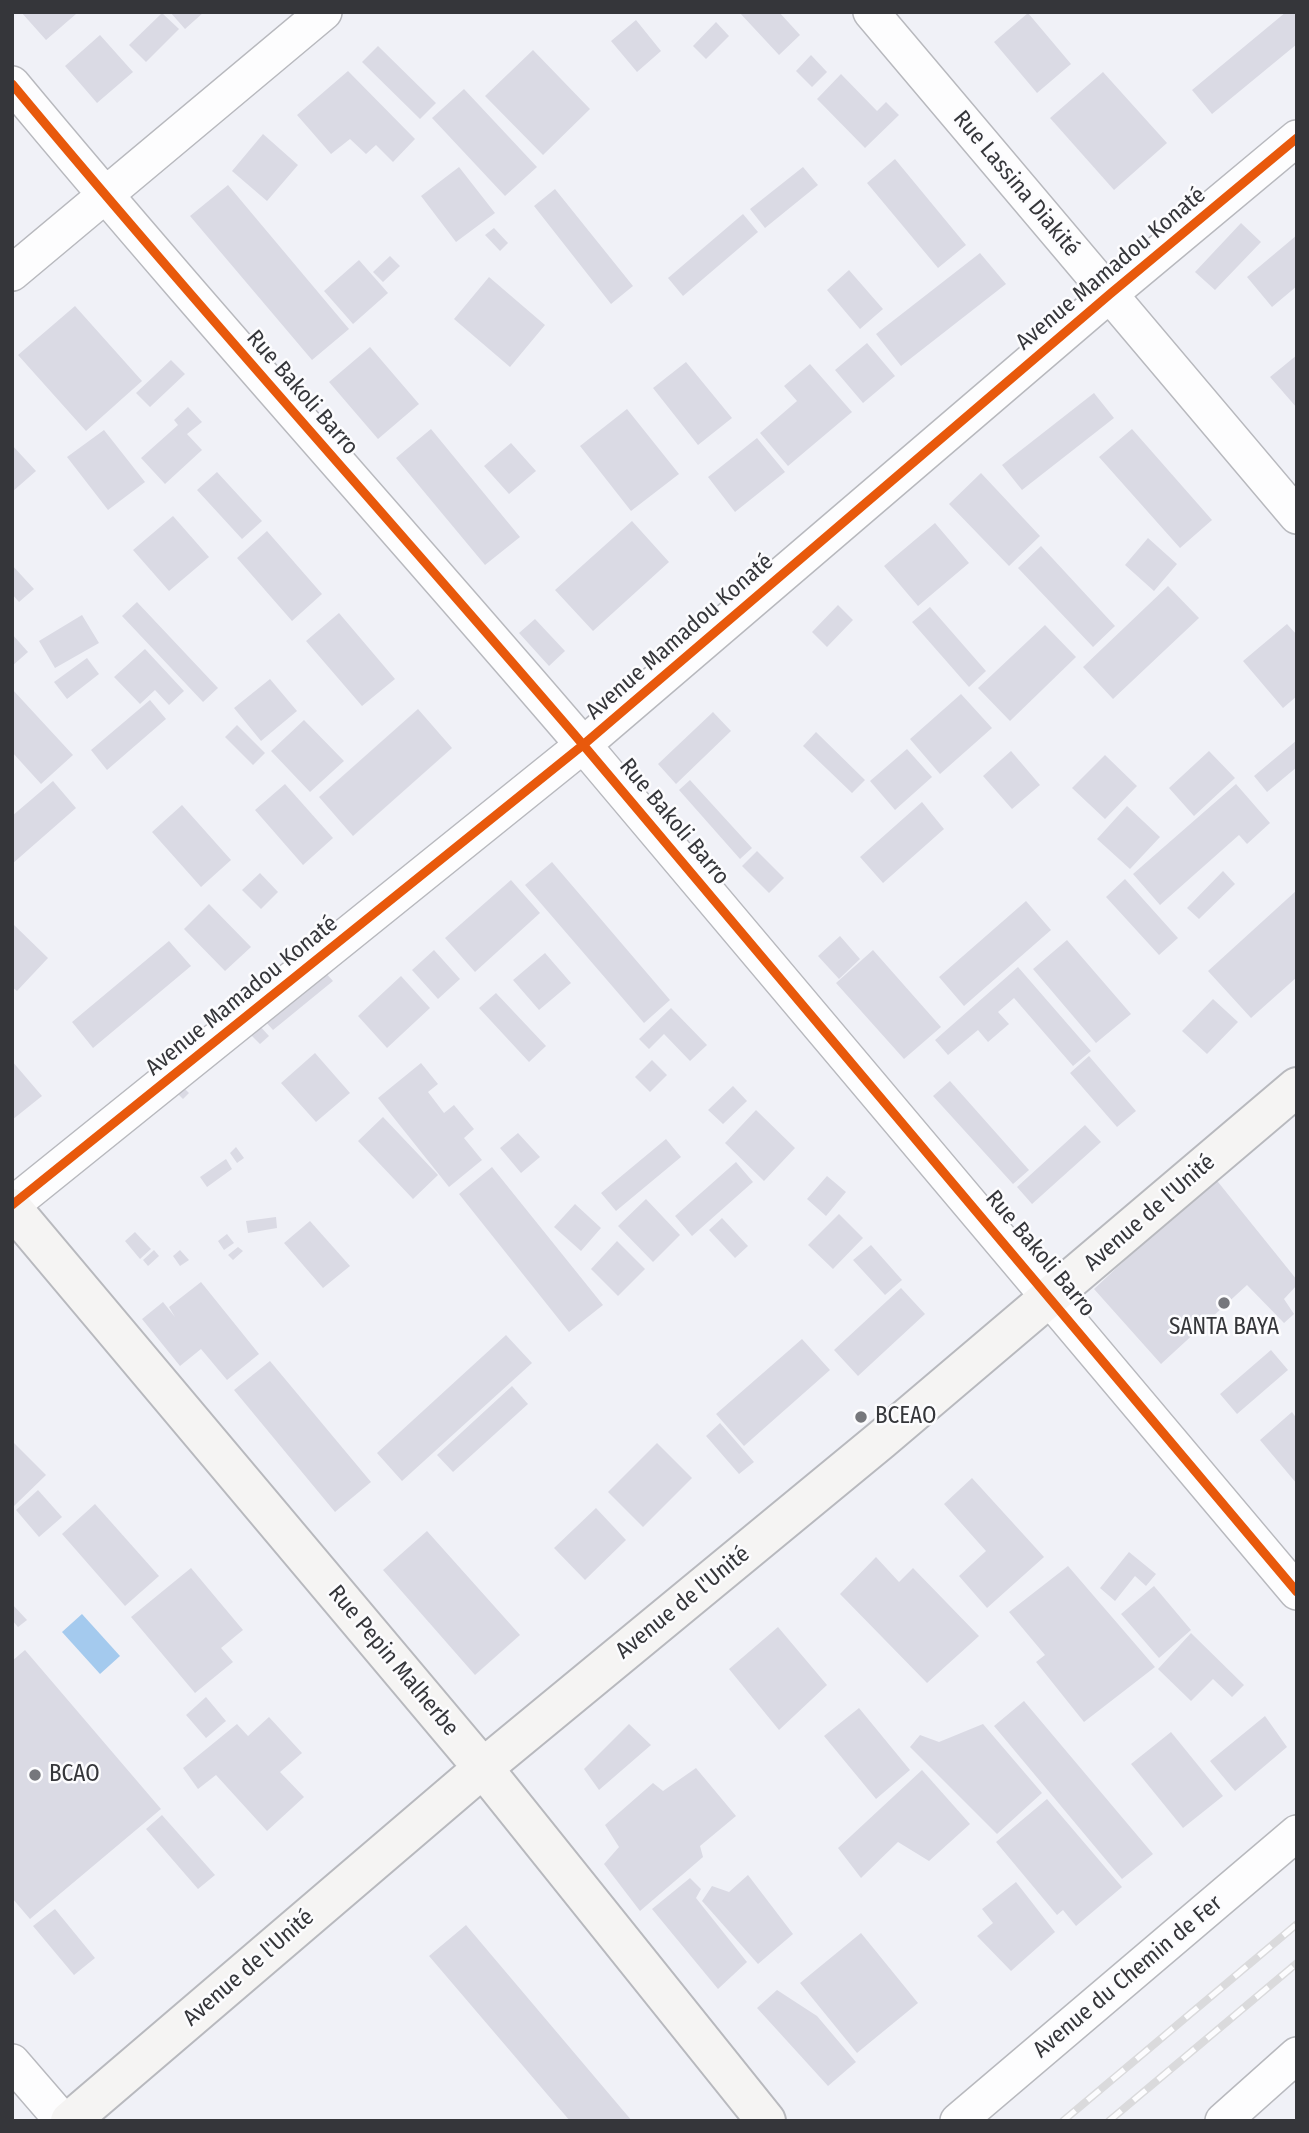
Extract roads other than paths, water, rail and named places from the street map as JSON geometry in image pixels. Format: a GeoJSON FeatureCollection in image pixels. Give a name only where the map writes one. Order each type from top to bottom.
{"type":"FeatureCollection","features":[{"type":"Feature","properties":{"kind":"street"},"geometry":{"type":"LineString","coordinates":[[12,273],[324,12]]}},
{"type":"Feature","properties":{"kind":"street","name":"Rue Lassina Diakité"},"geometry":{"type":"LineString","coordinates":[[871,12],[1297,516]]}},
{"type":"Feature","properties":{"kind":"street","name":"Rue Bakoli Barro"},"geometry":{"type":"LineString","coordinates":[[12,84],[105,196],[583,745],[1052,1297],[1297,1592]]}},
{"type":"Feature","properties":{"kind":"street","name":"Avenue Mamadou Konaté"},"geometry":{"type":"LineString","coordinates":[[12,1207],[583,745],[1110,294],[1297,138]]}},
{"type":"Feature","properties":{"kind":"street","name":"Avenue de l'Unité"},"geometry":{"type":"LineString","coordinates":[[70,2121],[483,1768],[1052,1297],[1297,1087]]}},
{"type":"Feature","properties":{"kind":"street","name":"Rue Pepin Malherbe"},"geometry":{"type":"LineString","coordinates":[[12,1207],[483,1768],[766,2121]]}},
{"type":"Feature","properties":{"kind":"street","name":"Avenue du Chemin de Fer"},"geometry":{"type":"LineString","coordinates":[[958,2121],[1297,1833]]}},
{"type":"Feature","properties":{"kind":"street"},"geometry":{"type":"LineString","coordinates":[[1223,2121],[1297,2055]]}},
{"type":"Feature","properties":{"kind":"street"},"geometry":{"type":"LineString","coordinates":[[12,2062],[63,2121]]}},
{"type":"Feature","properties":{"kind":"water"},"geometry":{"type":"Polygon","coordinates":[[[82,1614],[120,1656],[100,1674],[62,1632],[82,1614]]]}},
{"type":"Feature","properties":{"kind":"railway"},"geometry":{"type":"LineString","coordinates":[[1063,2121],[1297,1924]]}},
{"type":"Feature","properties":{"kind":"railway"},"geometry":{"type":"LineString","coordinates":[[1109,2121],[1297,1963]]}},
{"type":"Feature","properties":{"kind":"place","name":"SANTA BAYA"},"geometry":{"type":"Point","coordinates":[1224,1303]}},
{"type":"Feature","properties":{"kind":"place","name":"BCEAO"},"geometry":{"type":"Point","coordinates":[861,1417]}},
{"type":"Feature","properties":{"kind":"place","name":"BCAO"},"geometry":{"type":"Point","coordinates":[35,1775]}}]}
